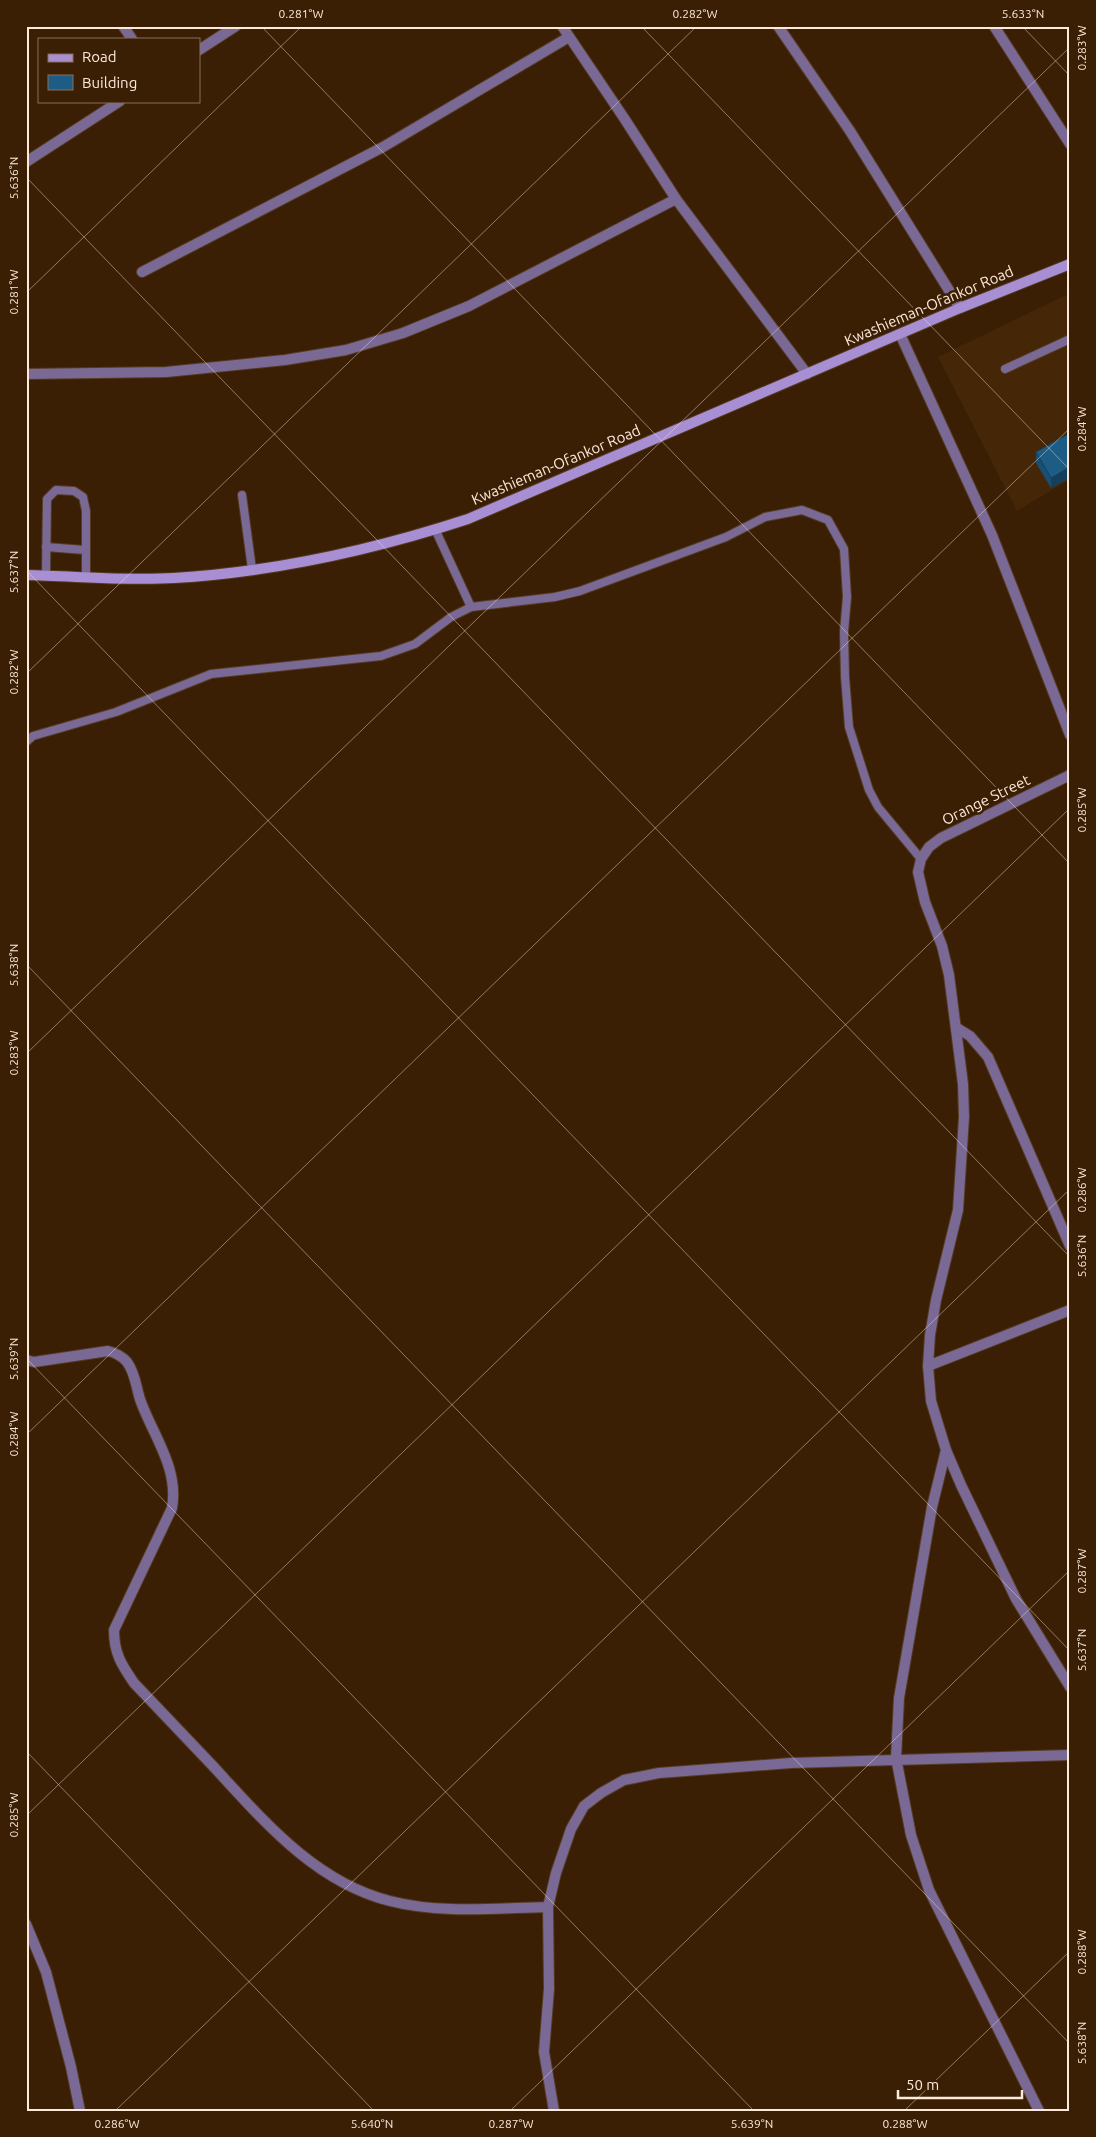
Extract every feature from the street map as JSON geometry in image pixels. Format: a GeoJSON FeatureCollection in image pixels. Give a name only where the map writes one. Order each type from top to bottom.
{"type":"FeatureCollection","features":[{"type":"Feature","properties":{"kind":"main road","name":"Kwashieman-Ofankor Road"},"geometry":{"type":"LineString","coordinates":[[26,575],[174,578],[297,564],[435,529],[476,515],[960,308],[1070,264]]}},
{"type":"Feature","properties":{"kind":"street"},"geometry":{"type":"LineString","coordinates":[[123,26],[131,38]]}},
{"type":"Feature","properties":{"kind":"street"},"geometry":{"type":"LineString","coordinates":[[200,49],[236,26]]}},
{"type":"Feature","properties":{"kind":"street"},"geometry":{"type":"LineString","coordinates":[[562,26],[676,199],[806,374]]}},
{"type":"Feature","properties":{"kind":"street"},"geometry":{"type":"LineString","coordinates":[[778,26],[850,131],[960,308]]}},
{"type":"Feature","properties":{"kind":"street"},"geometry":{"type":"LineString","coordinates":[[994,26],[1070,144]]}},
{"type":"Feature","properties":{"kind":"street"},"geometry":{"type":"LineString","coordinates":[[142,272],[382,147],[569,36]]}},
{"type":"Feature","properties":{"kind":"street"},"geometry":{"type":"LineString","coordinates":[[26,162],[118,102]]}},
{"type":"Feature","properties":{"kind":"street"},"geometry":{"type":"LineString","coordinates":[[26,374],[166,372],[285,360],[346,350],[404,333],[469,306],[676,199]]}},
{"type":"Feature","properties":{"kind":"street"},"geometry":{"type":"LineString","coordinates":[[900,334],[992,535],[1070,735]]}},
{"type":"Feature","properties":{"kind":"street","name":"Orange Street"},"geometry":{"type":"LineString","coordinates":[[921,859],[929,847],[941,838],[1070,775]]}},
{"type":"Feature","properties":{"kind":"street"},"geometry":{"type":"LineString","coordinates":[[921,859],[918,872],[920,883],[942,946],[949,975],[957,1028],[964,1116],[959,1201],[936,1300],[930,1335],[928,1366],[931,1401],[946,1450],[961,1485],[1016,1599],[1070,1687]]}},
{"type":"Feature","properties":{"kind":"street"},"geometry":{"type":"LineString","coordinates":[[957,1028],[970,1036],[988,1057],[1070,1246]]}},
{"type":"Feature","properties":{"kind":"street"},"geometry":{"type":"LineString","coordinates":[[928,1366],[1070,1310]]}},
{"type":"Feature","properties":{"kind":"street"},"geometry":{"type":"LineString","coordinates":[[26,1360],[34,1362],[108,1352],[119,1355],[132,1369],[140,1401],[168,1462],[174,1496],[172,1508],[117,1622],[114,1630],[114,1648],[121,1664],[134,1683],[268,1826],[308,1860],[346,1884],[389,1901],[425,1907],[548,1907]]}},
{"type":"Feature","properties":{"kind":"street"},"geometry":{"type":"LineString","coordinates":[[946,1450],[932,1506],[899,1698],[896,1758],[911,1835],[929,1890],[1039,2111]]}},
{"type":"Feature","properties":{"kind":"street"},"geometry":{"type":"LineString","coordinates":[[554,2111],[544,2052],[549,1989],[548,1907],[556,1873],[570,1829],[584,1806],[601,1793],[624,1780],[659,1773],[791,1763],[896,1758],[1070,1755]]}},
{"type":"Feature","properties":{"kind":"street"},"geometry":{"type":"LineString","coordinates":[[26,1924],[46,1972],[71,2067],[80,2111]]}},
{"type":"Feature","properties":{"kind":"lane"},"geometry":{"type":"LineString","coordinates":[[1005,369],[1070,339]]}},
{"type":"Feature","properties":{"kind":"lane"},"geometry":{"type":"LineString","coordinates":[[46,575],[47,499],[56,490],[65,490],[74,491],[82,497],[86,511],[86,577]]}},
{"type":"Feature","properties":{"kind":"lane"},"geometry":{"type":"LineString","coordinates":[[242,495],[252,569]]}},
{"type":"Feature","properties":{"kind":"lane"},"geometry":{"type":"LineString","coordinates":[[26,742],[34,736],[116,712],[211,674],[381,656],[397,652],[414,644],[451,617],[471,607],[555,597],[603,584],[726,537],[765,518],[802,510],[828,520],[844,549],[847,597],[844,632],[845,677],[849,727],[869,790],[878,807],[921,859]]}},
{"type":"Feature","properties":{"kind":"lane"},"geometry":{"type":"LineString","coordinates":[[435,529],[471,607]]}},
{"type":"Feature","properties":{"kind":"lane"},"geometry":{"type":"LineString","coordinates":[[46,547],[85,550]]}},
{"type":"Feature","properties":{"kind":"shaded area"},"geometry":{"type":"Polygon","coordinates":[[[1070,293],[1070,479],[1017,511],[938,357],[1070,293]]]}},
{"type":"Feature","properties":{"kind":"building"},"geometry":{"type":"Polygon","coordinates":[[[1070,433],[1070,467],[1051,478],[1036,452],[1070,433]]]}}]}
